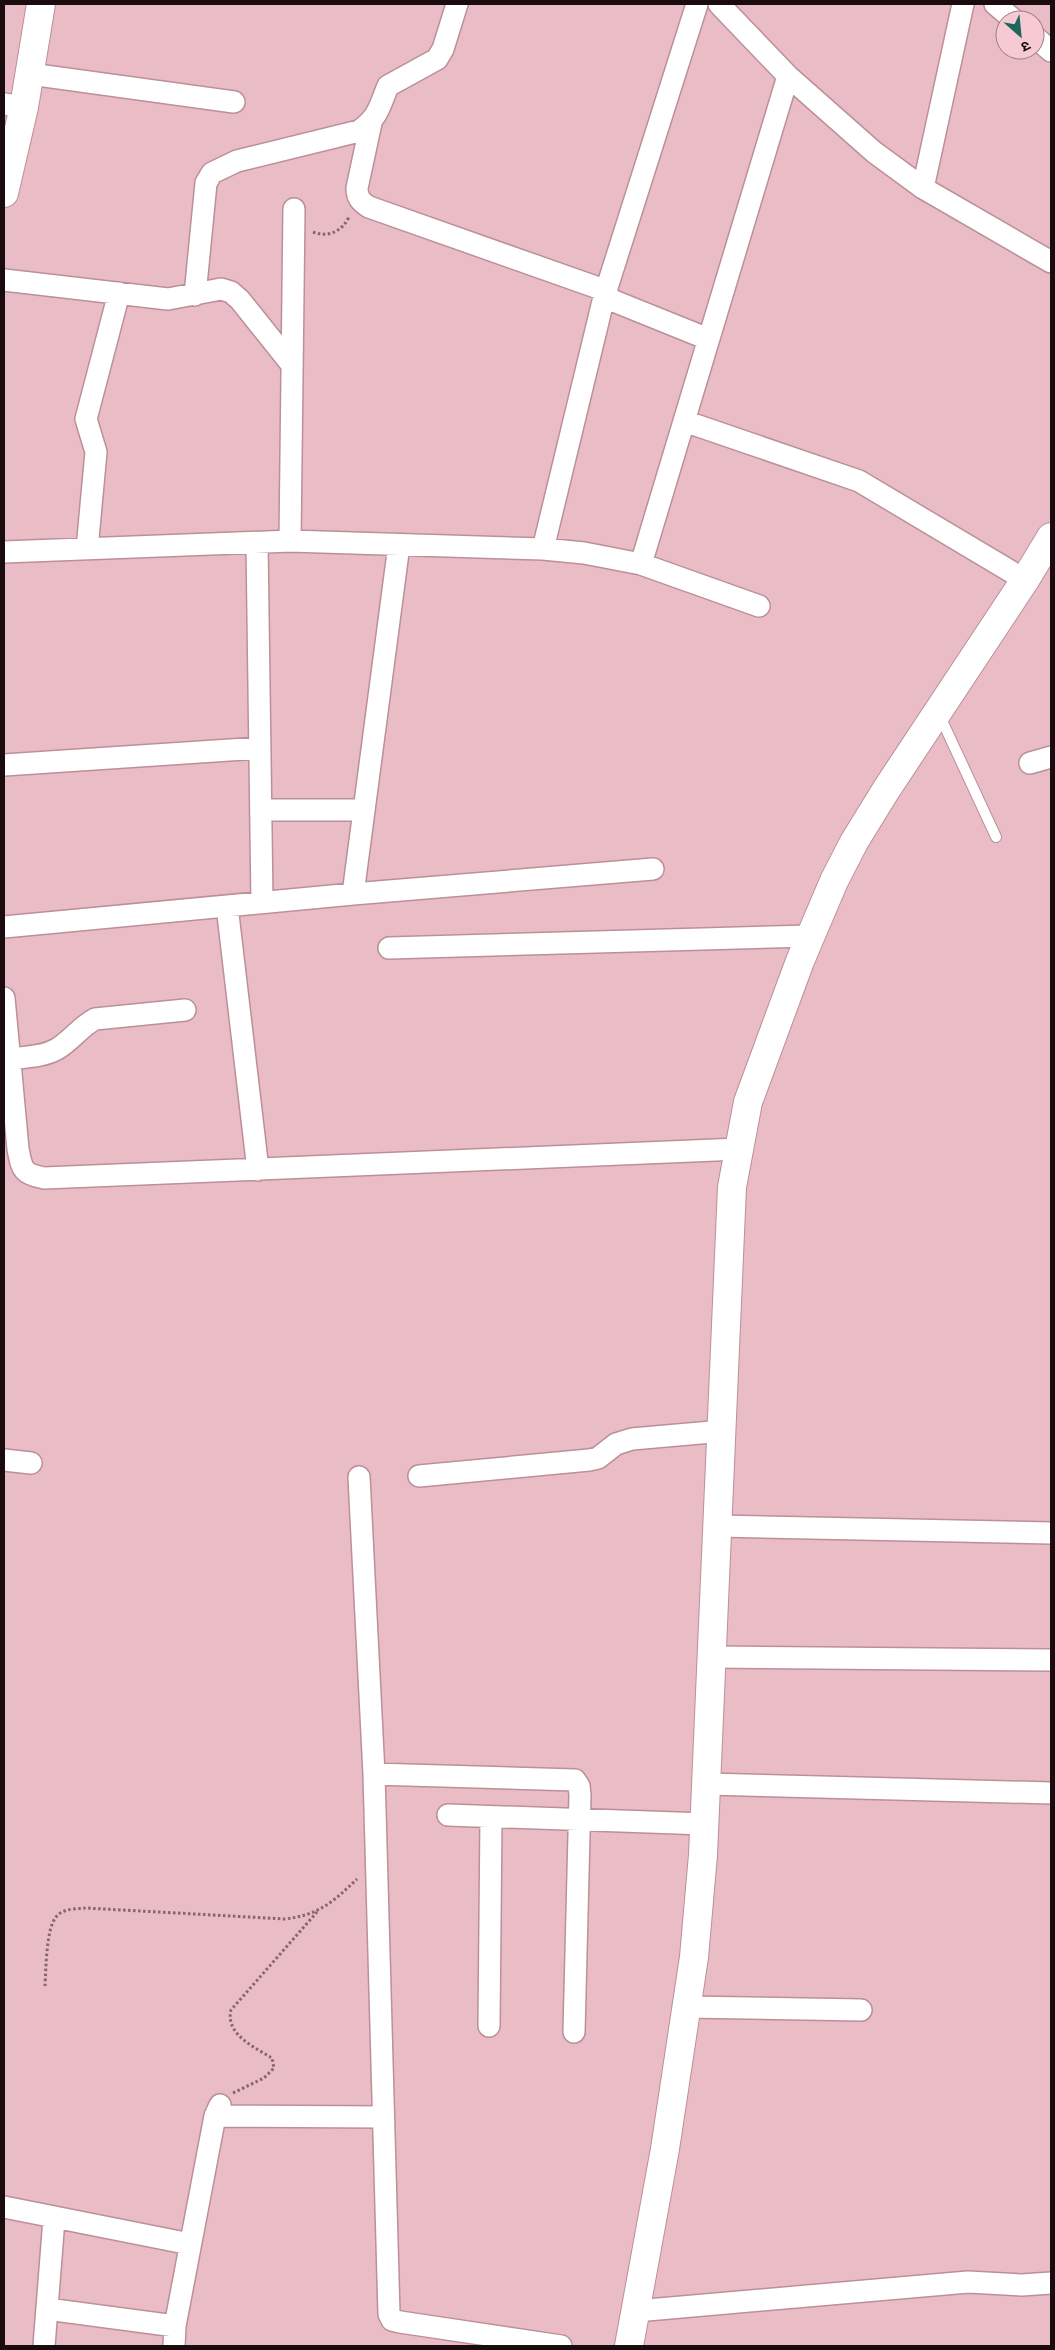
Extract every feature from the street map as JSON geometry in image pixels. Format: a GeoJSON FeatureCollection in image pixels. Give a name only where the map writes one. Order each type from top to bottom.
{"type":"FeatureCollection","features":[{"type":"Feature","properties":{"kind":"main road"},"geometry":{"type":"LineString","coordinates":[[4,193],[14,105],[30,74],[41,4]]}},
{"type":"Feature","properties":{"kind":"main road"},"geometry":{"type":"LineString","coordinates":[[629,2346],[694,1957],[707,1784],[732,1187],[748,1102],[810,936],[834,881],[854,842],[886,790],[1025,580],[1048,551]]}},
{"type":"Feature","properties":{"kind":"street"},"geometry":{"type":"LineString","coordinates":[[195,295],[206,183],[212,173],[237,161],[349,135],[371,123],[378,113],[388,86],[437,59],[443,49],[457,4]]}},
{"type":"Feature","properties":{"kind":"street"},"geometry":{"type":"LineString","coordinates":[[543,549],[605,294],[697,4]]}},
{"type":"Feature","properties":{"kind":"street"},"geometry":{"type":"LineString","coordinates":[[719,4],[788,76],[874,152],[923,188],[1051,262]]}},
{"type":"Feature","properties":{"kind":"street"},"geometry":{"type":"LineString","coordinates":[[923,188],[963,4]]}},
{"type":"Feature","properties":{"kind":"street"},"geometry":{"type":"LineString","coordinates":[[30,74],[234,102]]}},
{"type":"Feature","properties":{"kind":"street"},"geometry":{"type":"LineString","coordinates":[[641,564],[788,76]]}},
{"type":"Feature","properties":{"kind":"street"},"geometry":{"type":"LineString","coordinates":[[371,123],[357,188],[357,196],[369,207],[605,294],[708,339]]}},
{"type":"Feature","properties":{"kind":"street"},"geometry":{"type":"LineString","coordinates":[[290,541],[294,217]]}},
{"type":"Feature","properties":{"kind":"street"},"geometry":{"type":"LineString","coordinates":[[4,280],[168,299],[221,290],[231,292],[240,300],[292,365]]}},
{"type":"Feature","properties":{"kind":"street"},"geometry":{"type":"LineString","coordinates":[[88,549],[96,452],[86,418],[119,293]]}},
{"type":"Feature","properties":{"kind":"street"},"geometry":{"type":"LineString","coordinates":[[684,421],[859,481],[1025,580]]}},
{"type":"Feature","properties":{"kind":"street"},"geometry":{"type":"LineString","coordinates":[[4,552],[290,541],[543,549],[592,554],[641,564],[759,606]]}},
{"type":"Feature","properties":{"kind":"street"},"geometry":{"type":"LineString","coordinates":[[258,543],[262,902]]}},
{"type":"Feature","properties":{"kind":"street"},"geometry":{"type":"LineString","coordinates":[[353,894],[399,545]]}},
{"type":"Feature","properties":{"kind":"street"},"geometry":{"type":"LineString","coordinates":[[4,764],[260,748]]}},
{"type":"Feature","properties":{"kind":"street"},"geometry":{"type":"LineString","coordinates":[[1030,763],[1051,757]]}},
{"type":"Feature","properties":{"kind":"street"},"geometry":{"type":"LineString","coordinates":[[261,810],[364,810]]}},
{"type":"Feature","properties":{"kind":"street"},"geometry":{"type":"LineString","coordinates":[[4,927],[262,902],[653,869]]}},
{"type":"Feature","properties":{"kind":"street"},"geometry":{"type":"LineString","coordinates":[[227,906],[258,1170]]}},
{"type":"Feature","properties":{"kind":"street"},"geometry":{"type":"LineString","coordinates":[[390,948],[810,936]]}},
{"type":"Feature","properties":{"kind":"street"},"geometry":{"type":"LineString","coordinates":[[4,998],[18,1149],[22,1168],[31,1176],[44,1178],[258,1170],[739,1149]]}},
{"type":"Feature","properties":{"kind":"street"},"geometry":{"type":"LineString","coordinates":[[10,1059],[45,1054],[57,1049],[84,1025],[95,1019],[185,1010]]}},
{"type":"Feature","properties":{"kind":"street"},"geometry":{"type":"LineString","coordinates":[[419,1476],[589,1460],[598,1458],[623,1441],[722,1431]]}},
{"type":"Feature","properties":{"kind":"street"},"geometry":{"type":"LineString","coordinates":[[4,1460],[32,1463]]}},
{"type":"Feature","properties":{"kind":"street"},"geometry":{"type":"LineString","coordinates":[[359,1477],[374,1774],[387,2304],[389,2314],[392,2320],[561,2346]]}},
{"type":"Feature","properties":{"kind":"street"},"geometry":{"type":"LineString","coordinates":[[719,1526],[1051,1533]]}},
{"type":"Feature","properties":{"kind":"street"},"geometry":{"type":"LineString","coordinates":[[713,1657],[1051,1660]]}},
{"type":"Feature","properties":{"kind":"street"},"geometry":{"type":"LineString","coordinates":[[374,1774],[574,1780],[579,1786],[580,1819],[574,2032]]}},
{"type":"Feature","properties":{"kind":"street"},"geometry":{"type":"LineString","coordinates":[[707,1784],[1051,1793]]}},
{"type":"Feature","properties":{"kind":"street"},"geometry":{"type":"LineString","coordinates":[[448,1816],[705,1824]]}},
{"type":"Feature","properties":{"kind":"street"},"geometry":{"type":"LineString","coordinates":[[489,2026],[491,1817]]}},
{"type":"Feature","properties":{"kind":"street"},"geometry":{"type":"LineString","coordinates":[[687,2007],[861,2010]]}},
{"type":"Feature","properties":{"kind":"street"},"geometry":{"type":"LineString","coordinates":[[47,2309],[174,2336],[190,2244],[218,2111],[383,2116]]}},
{"type":"Feature","properties":{"kind":"street"},"geometry":{"type":"LineString","coordinates":[[4,2207],[54,2219],[190,2244]]}},
{"type":"Feature","properties":{"kind":"street"},"geometry":{"type":"LineString","coordinates":[[44,2346],[54,2219]]}},
{"type":"Feature","properties":{"kind":"street"},"geometry":{"type":"LineString","coordinates":[[636,2311],[968,2282],[1022,2286],[1051,2283]]}},
{"type":"Feature","properties":{"kind":"lane"},"geometry":{"type":"LineString","coordinates":[[938,711],[996,837]]}},
{"type":"Feature","properties":{"kind":"path"},"geometry":{"type":"LineString","coordinates":[[294,217],[317,234],[329,234],[339,231],[345,224],[357,196]]}},
{"type":"Feature","properties":{"kind":"path"},"geometry":{"type":"LineString","coordinates":[[45,1986],[51,1926],[56,1916],[66,1910],[86,1908],[285,1919],[301,1918],[318,1912],[331,1904],[376,1862]]}},
{"type":"Feature","properties":{"kind":"path"},"geometry":{"type":"LineString","coordinates":[[218,2111],[231,2094],[264,2078],[274,2068],[272,2058],[232,2030],[228,2019],[231,2010],[318,1912]]}}]}
